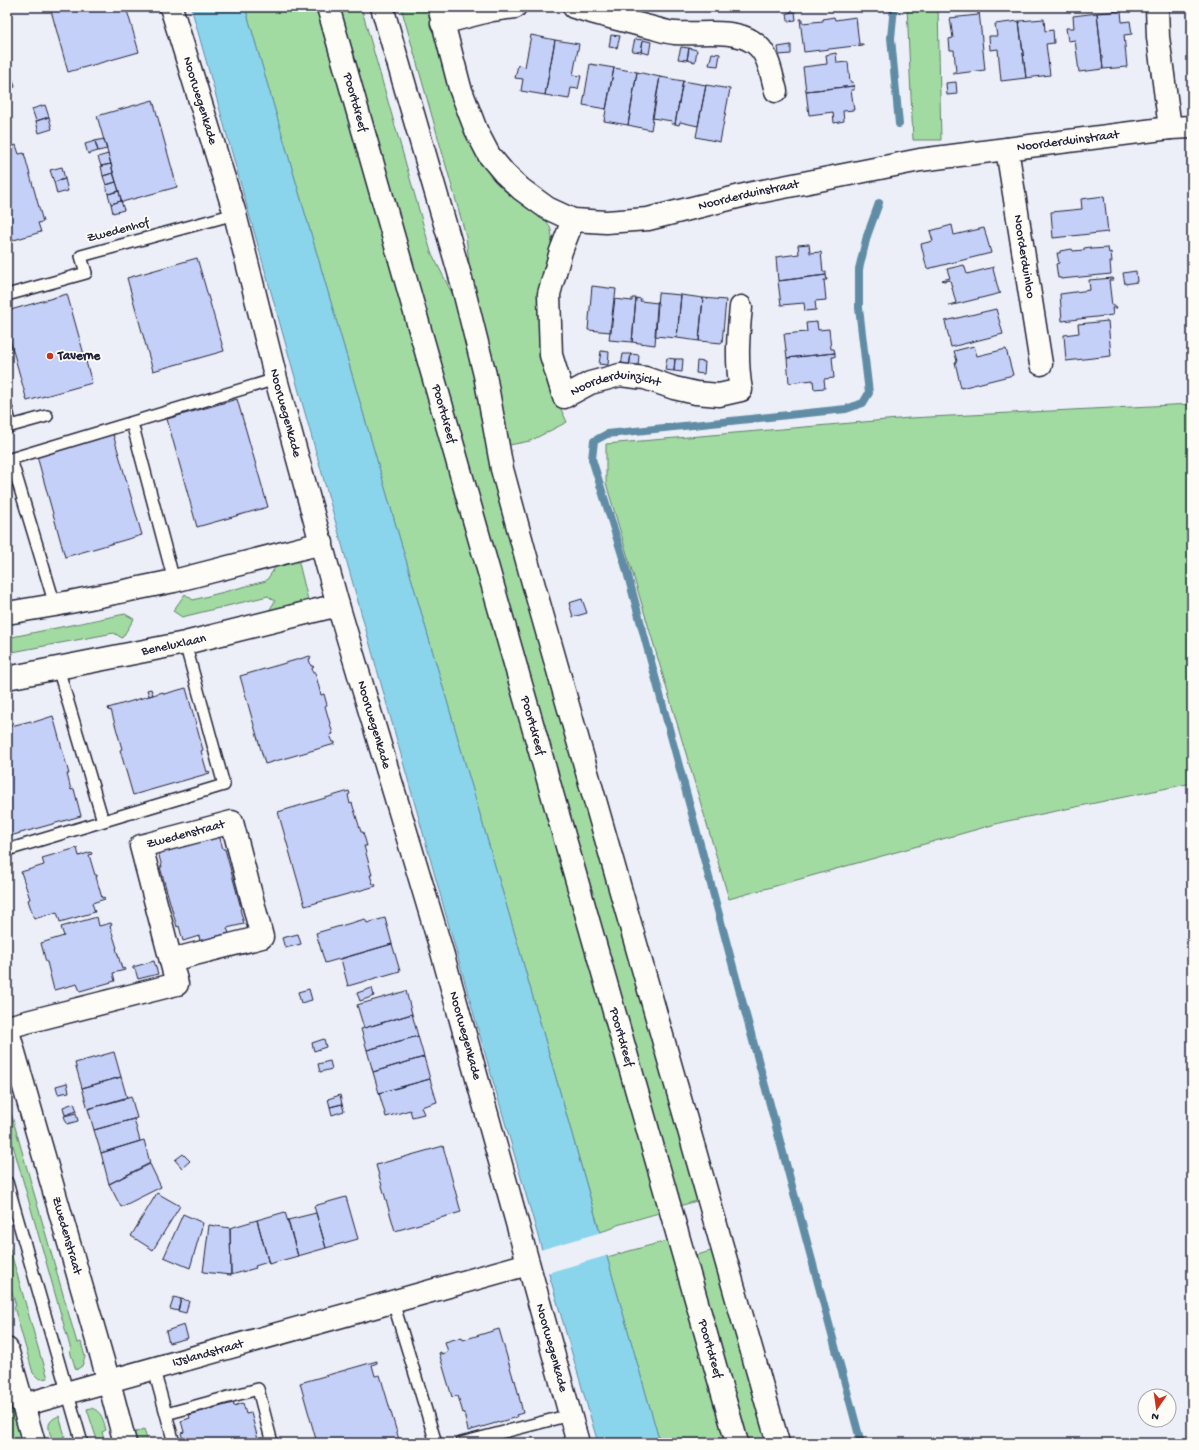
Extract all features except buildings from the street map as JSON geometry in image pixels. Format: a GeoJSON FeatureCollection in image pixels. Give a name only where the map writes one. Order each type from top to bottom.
{"type":"FeatureCollection","features":[{"type":"Feature","properties":{"kind":"street","name":"Noorwegenkade"},"geometry":{"type":"LineString","coordinates":[[171,7],[235,214],[276,379],[338,605],[442,952],[578,1443]]}},
{"type":"Feature","properties":{"kind":"street","name":"Poortdreef"},"geometry":{"type":"LineString","coordinates":[[328,7],[737,1443]]}},
{"type":"Feature","properties":{"kind":"street"},"geometry":{"type":"LineString","coordinates":[[382,7],[460,279],[485,375],[502,469],[532,580],[778,1443]]}},
{"type":"Feature","properties":{"kind":"street","name":"Noorderduinstraat"},"geometry":{"type":"LineString","coordinates":[[515,7],[441,15],[460,88],[476,130],[489,155],[504,173],[522,189],[547,208],[573,220],[606,222],[648,219],[761,191],[920,160],[1170,128],[1192,127]]}},
{"type":"Feature","properties":{"kind":"street"},"geometry":{"type":"LineString","coordinates":[[574,7],[674,33],[732,34],[744,37],[754,42],[763,51],[768,62],[776,91]]}},
{"type":"Feature","properties":{"kind":"street"},"geometry":{"type":"LineString","coordinates":[[1157,7],[1158,37],[1170,128]]}},
{"type":"Feature","properties":{"kind":"street","name":"Noorderduinloo"},"geometry":{"type":"LineString","coordinates":[[1007,149],[1041,364]]}},
{"type":"Feature","properties":{"kind":"street","name":"Noorderduinzicht"},"geometry":{"type":"LineString","coordinates":[[573,220],[562,251],[550,294],[552,355],[564,397],[590,383],[620,375],[644,378],[674,388],[696,393],[719,395],[741,390],[738,375],[737,336],[741,307]]}},
{"type":"Feature","properties":{"kind":"street"},"geometry":{"type":"LineString","coordinates":[[7,613],[174,581],[322,543]]}},
{"type":"Feature","properties":{"kind":"street","name":"Beneluxlaan"},"geometry":{"type":"LineString","coordinates":[[7,678],[185,643],[338,605]]}},
{"type":"Feature","properties":{"kind":"street","name":"Zwedenstraat"},"geometry":{"type":"LineString","coordinates":[[125,1443],[109,1382],[7,1027],[177,984],[141,846],[232,822],[262,937],[171,960]]}},
{"type":"Feature","properties":{"kind":"street","name":"IJslandstraat"},"geometry":{"type":"LineString","coordinates":[[24,1405],[154,1370],[528,1264]]}},
{"type":"Feature","properties":{"kind":"street"},"geometry":{"type":"LineString","coordinates":[[7,1352],[24,1405],[34,1443]]}},
{"type":"Feature","properties":{"kind":"lane","name":"Zwedenhof"},"geometry":{"type":"LineString","coordinates":[[7,294],[86,273],[81,256],[235,214]]}},
{"type":"Feature","properties":{"kind":"lane"},"geometry":{"type":"LineString","coordinates":[[55,605],[9,459],[276,379]]}},
{"type":"Feature","properties":{"kind":"lane"},"geometry":{"type":"LineString","coordinates":[[7,410],[11,426],[47,416]]}},
{"type":"Feature","properties":{"kind":"lane"},"geometry":{"type":"LineString","coordinates":[[132,422],[174,581]]}},
{"type":"Feature","properties":{"kind":"lane"},"geometry":{"type":"LineString","coordinates":[[7,850],[224,786],[185,643]]}},
{"type":"Feature","properties":{"kind":"lane"},"geometry":{"type":"LineString","coordinates":[[58,668],[103,821]]}},
{"type":"Feature","properties":{"kind":"lane"},"geometry":{"type":"LineString","coordinates":[[7,1182],[82,1443]]}},
{"type":"Feature","properties":{"kind":"lane"},"geometry":{"type":"LineString","coordinates":[[393,1302],[436,1443]]}},
{"type":"Feature","properties":{"kind":"lane"},"geometry":{"type":"LineString","coordinates":[[154,1370],[174,1443]]}},
{"type":"Feature","properties":{"kind":"lane"},"geometry":{"type":"LineString","coordinates":[[166,1414],[258,1390],[272,1443]]}},
{"type":"Feature","properties":{"kind":"lane"},"geometry":{"type":"LineString","coordinates":[[461,1443],[570,1414]]}},
{"type":"Feature","properties":{"kind":"green space"},"geometry":{"type":"Polygon","coordinates":[[[245,7],[318,7],[662,1212],[617,1225],[613,1228],[600,1232],[518,945],[245,7]]]}},
{"type":"Feature","properties":{"kind":"green space"},"geometry":{"type":"Polygon","coordinates":[[[335,7],[361,7],[431,252],[458,305],[700,1200],[676,1207],[335,7]]]}},
{"type":"Feature","properties":{"kind":"green space"},"geometry":{"type":"Polygon","coordinates":[[[401,7],[428,7],[457,112],[474,151],[489,174],[498,184],[518,202],[542,217],[551,229],[551,388],[567,422],[530,441],[504,446],[474,308],[466,236],[401,7]]]}},
{"type":"Feature","properties":{"kind":"green space"},"geometry":{"type":"Polygon","coordinates":[[[907,7],[938,7],[941,140],[913,140],[907,7]]]}},
{"type":"Feature","properties":{"kind":"green space"},"geometry":{"type":"Polygon","coordinates":[[[1192,404],[1192,783],[1003,822],[729,899],[606,483],[606,444],[910,418],[1192,404]]]}},
{"type":"Feature","properties":{"kind":"green space"},"geometry":{"type":"Polygon","coordinates":[[[297,555],[309,604],[267,614],[275,601],[268,596],[182,617],[173,611],[185,594],[193,600],[266,581],[281,559],[297,555]]]}},
{"type":"Feature","properties":{"kind":"green space"},"geometry":{"type":"Polygon","coordinates":[[[125,614],[134,619],[122,638],[114,633],[7,653],[7,638],[125,614]]]}},
{"type":"Feature","properties":{"kind":"green space"},"geometry":{"type":"Polygon","coordinates":[[[7,1099],[77,1343],[81,1342],[85,1357],[82,1366],[76,1370],[7,1124],[7,1099]]]}},
{"type":"Feature","properties":{"kind":"green space"},"geometry":{"type":"Polygon","coordinates":[[[7,1239],[48,1378],[39,1379],[33,1373],[14,1307],[16,1306],[7,1274],[7,1239]]]}},
{"type":"Feature","properties":{"kind":"green space"},"geometry":{"type":"Polygon","coordinates":[[[670,1240],[728,1443],[660,1443],[607,1257],[670,1240]]]}},
{"type":"Feature","properties":{"kind":"green space"},"geometry":{"type":"Polygon","coordinates":[[[714,1250],[769,1443],[746,1443],[694,1256],[714,1250]]]}},
{"type":"Feature","properties":{"kind":"green space"},"geometry":{"type":"Polygon","coordinates":[[[7,1385],[24,1443],[7,1443],[7,1385]]]}},
{"type":"Feature","properties":{"kind":"green space"},"geometry":{"type":"Polygon","coordinates":[[[91,1408],[98,1411],[103,1419],[106,1430],[102,1432],[105,1443],[98,1443],[87,1409],[91,1408]]]}},
{"type":"Feature","properties":{"kind":"green space"},"geometry":{"type":"Polygon","coordinates":[[[59,1416],[65,1436],[63,1436],[65,1443],[53,1443],[49,1431],[49,1424],[54,1418],[59,1416]]]}},
{"type":"Feature","properties":{"kind":"green space"},"geometry":{"type":"Polygon","coordinates":[[[144,1429],[148,1443],[136,1443],[133,1433],[144,1429]]]}},
{"type":"Feature","properties":{"kind":"water"},"geometry":{"type":"Polygon","coordinates":[[[191,7],[245,7],[518,945],[660,1443],[598,1443],[480,1036],[191,7]]]}},
{"type":"Feature","properties":{"kind":"pier"},"geometry":{"type":"Polygon","coordinates":[[[602,1232],[609,1255],[547,1273],[540,1250],[602,1232]]]}},
{"type":"Feature","properties":{"kind":"waterway"},"geometry":{"type":"LineString","coordinates":[[894,7],[891,38],[899,124]]}},
{"type":"Feature","properties":{"kind":"waterway"},"geometry":{"type":"LineString","coordinates":[[861,1443],[624,561],[592,459],[594,441],[607,434],[846,409],[863,403],[869,393],[859,308],[859,269],[867,236],[879,203]]}},
{"type":"Feature","properties":{"kind":"place","name":"Taverne"},"geometry":{"type":"Point","coordinates":[50,356]}}]}
